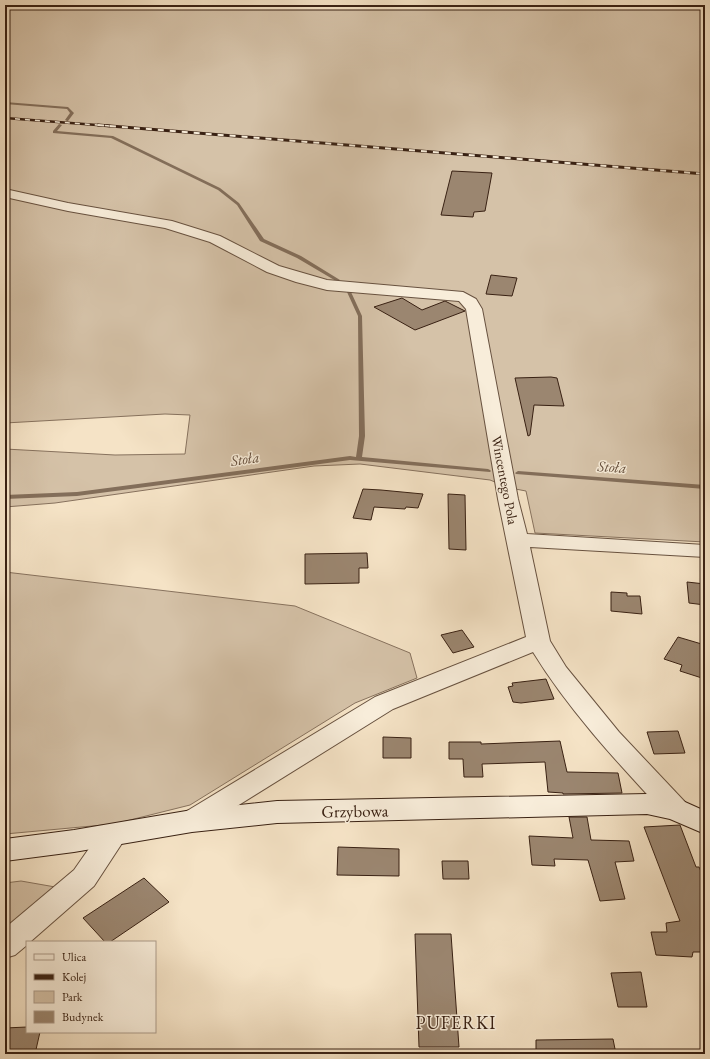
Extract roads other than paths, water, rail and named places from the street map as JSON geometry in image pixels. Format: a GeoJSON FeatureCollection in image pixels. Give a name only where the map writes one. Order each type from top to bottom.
{"type":"FeatureCollection","features":[{"type":"Feature","properties":{"kind":"street","name":"Wincentego Pola"},"geometry":{"type":"LineString","coordinates":[[5,193],[68,207],[167,224],[215,239],[273,269],[302,279],[328,285],[464,297],[470,302],[474,309],[508,499],[518,540],[538,641],[558,673],[610,738],[696,821]]}},
{"type":"Feature","properties":{"kind":"street"},"geometry":{"type":"LineString","coordinates":[[518,540],[705,551]]}},
{"type":"Feature","properties":{"kind":"street"},"geometry":{"type":"LineString","coordinates":[[192,820],[384,703],[538,641]]}},
{"type":"Feature","properties":{"kind":"street","name":"Grzybowa"},"geometry":{"type":"LineString","coordinates":[[5,850],[114,834],[192,820],[277,812],[647,804],[696,821]]}},
{"type":"Feature","properties":{"kind":"street"},"geometry":{"type":"LineString","coordinates":[[5,946],[84,878],[114,834]]}},
{"type":"Feature","properties":{"kind":"waterway"},"geometry":{"type":"LineString","coordinates":[[5,103],[68,108],[72,113],[67,120]]}},
{"type":"Feature","properties":{"kind":"waterway"},"geometry":{"type":"LineString","coordinates":[[60,125],[54,132],[112,137],[219,189],[238,204],[262,240],[299,257],[338,280]]}},
{"type":"Feature","properties":{"kind":"waterway"},"geometry":{"type":"LineString","coordinates":[[349,292],[360,316],[362,436],[359,459]]}},
{"type":"Feature","properties":{"kind":"waterway","name":"Stoła"},"geometry":{"type":"LineString","coordinates":[[5,497],[77,494],[350,458],[359,459]]}},
{"type":"Feature","properties":{"kind":"waterway","name":"Stoła"},"geometry":{"type":"LineString","coordinates":[[359,459],[488,471]]}},
{"type":"Feature","properties":{"kind":"waterway","name":"Stoła"},"geometry":{"type":"LineString","coordinates":[[518,473],[705,487]]}},
{"type":"Feature","properties":{"kind":"railway"},"geometry":{"type":"LineString","coordinates":[[5,118],[110,126]]}},
{"type":"Feature","properties":{"kind":"railway"},"geometry":{"type":"LineString","coordinates":[[98,125],[705,174]]}},
{"type":"Feature","properties":{"kind":"district","name":"PUFERKI"},"geometry":{"type":"Point","coordinates":[456,1023]}}]}
